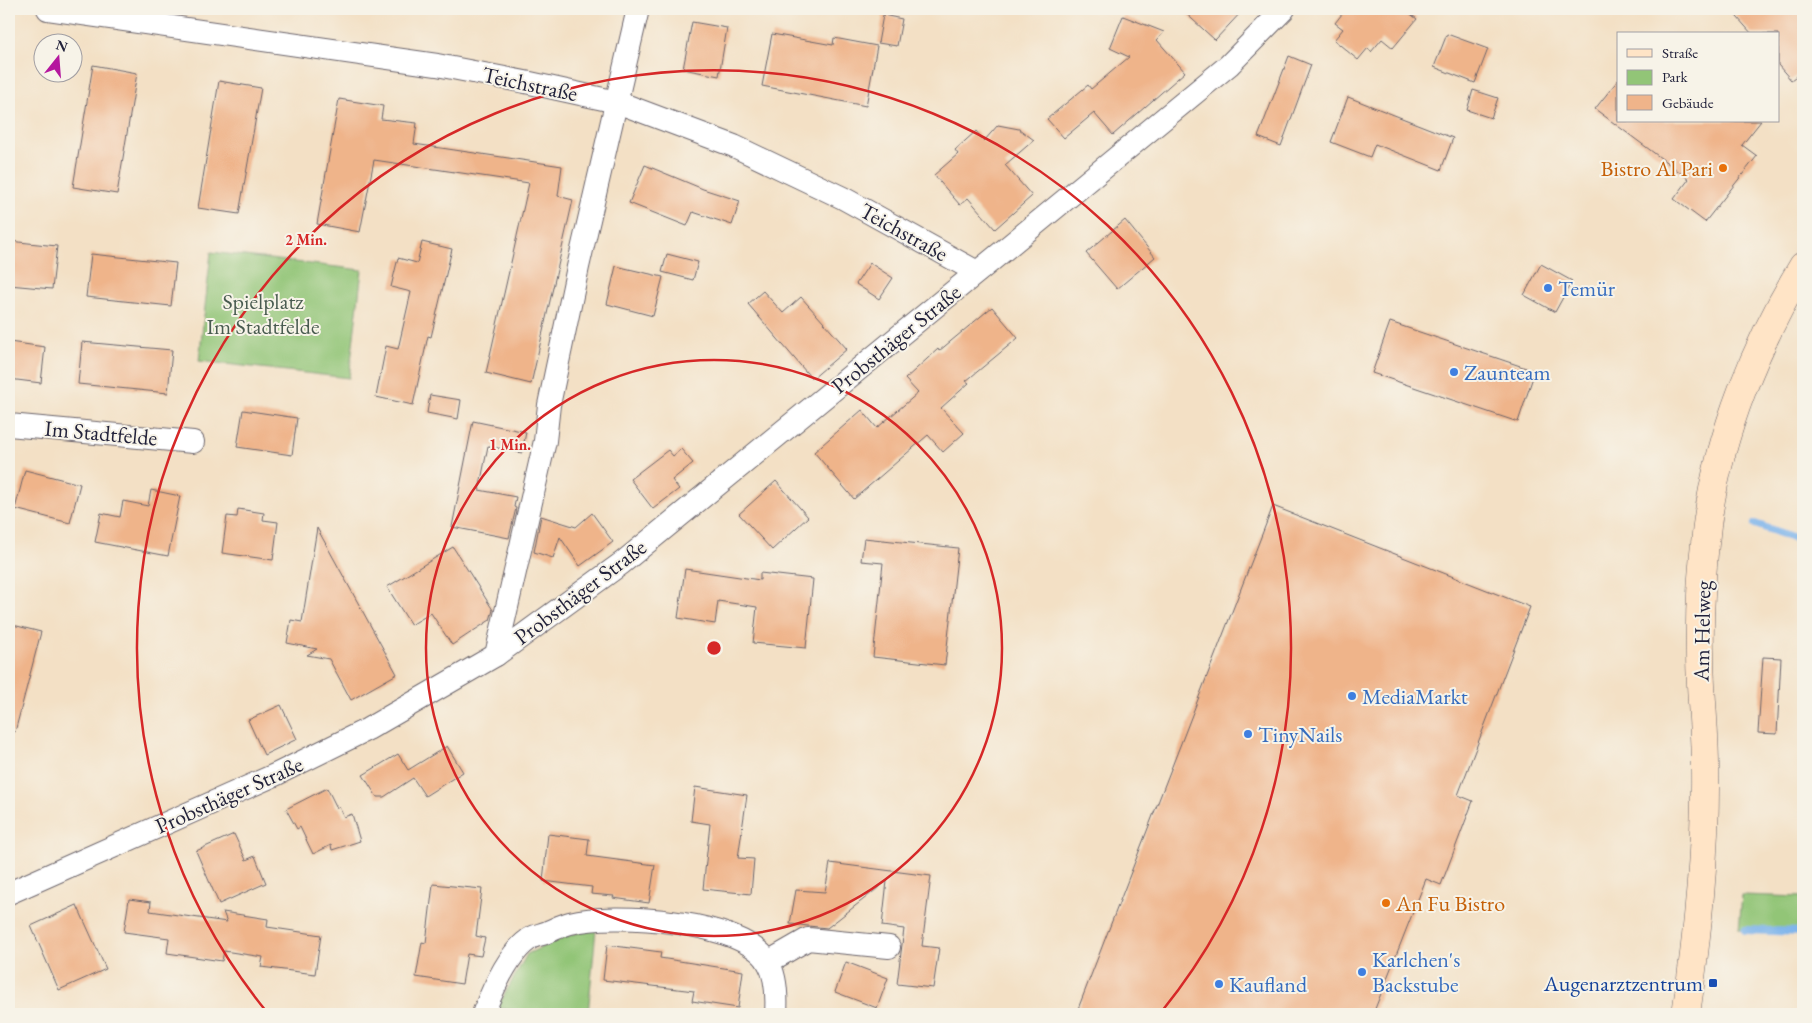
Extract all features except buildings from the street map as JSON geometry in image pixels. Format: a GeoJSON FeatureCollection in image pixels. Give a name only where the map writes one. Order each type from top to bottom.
{"type":"FeatureCollection","features":[{"type":"Feature","properties":{"kind":"main road","name":"Am Helweg"},"geometry":{"type":"LineString","coordinates":[[1686,1014],[1697,940],[1703,856],[1705,768],[1700,652],[1701,588],[1707,524],[1728,433],[1743,390],[1760,347],[1782,301],[1803,266]]}},
{"type":"Feature","properties":{"kind":"street","name":"Teichstraße"},"geometry":{"type":"LineString","coordinates":[[48,9],[437,65],[616,102],[734,146],[843,198],[976,272]]}},
{"type":"Feature","properties":{"kind":"street","name":"Probsthäger Straße"},"geometry":{"type":"LineString","coordinates":[[496,655],[545,441],[549,405],[638,9]]}},
{"type":"Feature","properties":{"kind":"street","name":"Probsthäger Straße"},"geometry":{"type":"LineString","coordinates":[[9,893],[277,774],[368,729],[496,655],[622,563],[1229,65],[1284,9]]}},
{"type":"Feature","properties":{"kind":"street","name":"Im Stadtfelde"},"geometry":{"type":"LineString","coordinates":[[9,425],[193,442]]}},
{"type":"Feature","properties":{"kind":"street"},"geometry":{"type":"LineString","coordinates":[[483,1014],[511,956],[529,939],[571,923],[615,918],[664,921],[715,930],[753,945],[768,962],[774,977],[776,1014]]}},
{"type":"Feature","properties":{"kind":"street"},"geometry":{"type":"LineString","coordinates":[[768,962],[808,939],[889,948]]}},
{"type":"Feature","properties":{"kind":"green space","name":"Spielplatz Im Stadtfelde"},"geometry":{"type":"Polygon","coordinates":[[[211,252],[362,270],[349,378],[199,361],[211,252]]]}},
{"type":"Feature","properties":{"kind":"green space"},"geometry":{"type":"Polygon","coordinates":[[[1742,895],[1803,897],[1803,934],[1739,929],[1742,895]]]}},
{"type":"Feature","properties":{"kind":"green space"},"geometry":{"type":"Polygon","coordinates":[[[596,929],[588,1014],[547,1014],[497,1008],[527,954],[568,935],[596,929]]]}},
{"type":"Feature","properties":{"kind":"waterway"},"geometry":{"type":"LineString","coordinates":[[1755,524],[1803,541]]}},
{"type":"Feature","properties":{"kind":"waterway"},"geometry":{"type":"LineString","coordinates":[[1745,930],[1803,932]]}},
{"type":"Feature","properties":{"kind":"place","name":"Bistro Al Pari"},"geometry":{"type":"Point","coordinates":[1723,168]}},
{"type":"Feature","properties":{"kind":"place","name":"Temür"},"geometry":{"type":"Point","coordinates":[1548,288]}},
{"type":"Feature","properties":{"kind":"place","name":"Zaunteam"},"geometry":{"type":"Point","coordinates":[1454,372]}},
{"type":"Feature","properties":{"kind":"place","name":"MediaMarkt"},"geometry":{"type":"Point","coordinates":[1352,696]}},
{"type":"Feature","properties":{"kind":"place","name":"TinyNails"},"geometry":{"type":"Point","coordinates":[1248,734]}},
{"type":"Feature","properties":{"kind":"place","name":"An Fu Bistro"},"geometry":{"type":"Point","coordinates":[1386,903]}},
{"type":"Feature","properties":{"kind":"place","name":"Karlchen's Backstube"},"geometry":{"type":"Point","coordinates":[1362,972]}},
{"type":"Feature","properties":{"kind":"place","name":"Augenarztzentrum"},"geometry":{"type":"Point","coordinates":[1713,983]}},
{"type":"Feature","properties":{"kind":"place","name":"Kaufland"},"geometry":{"type":"Point","coordinates":[1219,984]}}]}
